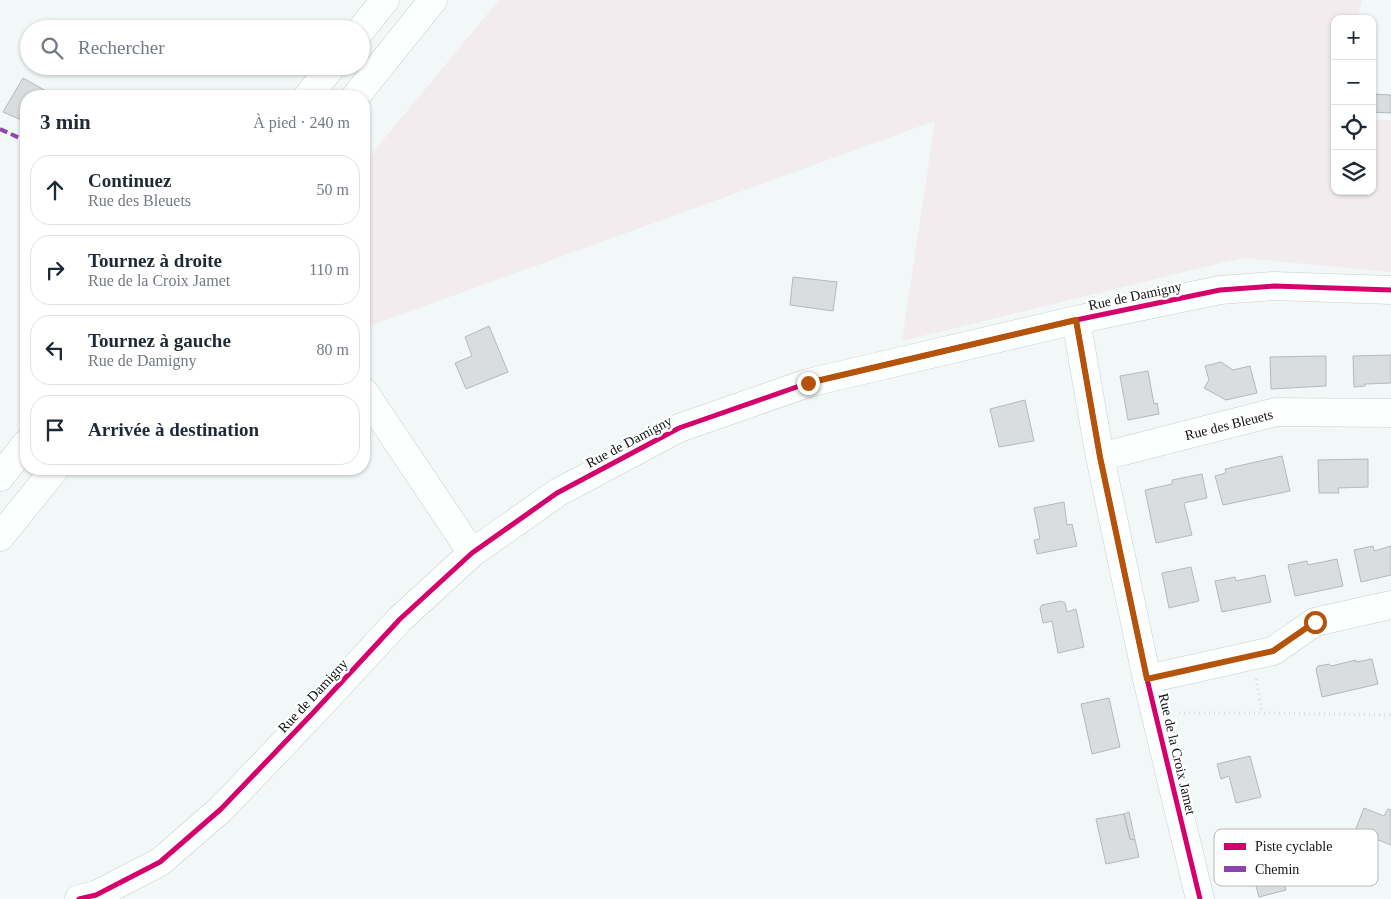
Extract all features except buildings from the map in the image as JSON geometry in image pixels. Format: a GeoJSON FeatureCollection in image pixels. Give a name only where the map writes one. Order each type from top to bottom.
{"type":"FeatureCollection","features":[{"type":"Feature","properties":{"kind":"main road"},"geometry":{"type":"LineString","coordinates":[[369,20],[385,0]]}},
{"type":"Feature","properties":{"kind":"main road"},"geometry":{"type":"LineString","coordinates":[[361,90],[433,0]]}},
{"type":"Feature","properties":{"kind":"main road"},"geometry":{"type":"LineString","coordinates":[[313,90],[325,75]]}},
{"type":"Feature","properties":{"kind":"main road","name":"Rue de Damigny"},"geometry":{"type":"LineString","coordinates":[[79,899],[96,895],[160,862],[220,809],[400,619],[472,553],[557,493],[679,428],[808,383],[1076,320],[1220,290],[1274,286],[1391,290]]}},
{"type":"Feature","properties":{"kind":"main road","name":"Rue de la Croix Jamet"},"geometry":{"type":"LineString","coordinates":[[1076,320],[1100,457],[1147,679],[1200,899]]}},
{"type":"Feature","properties":{"kind":"main road"},"geometry":{"type":"LineString","coordinates":[[370,401],[472,553]]}},
{"type":"Feature","properties":{"kind":"main road","name":"Rue des Bleuets"},"geometry":{"type":"LineString","coordinates":[[1100,457],[1276,412],[1391,413]]}},
{"type":"Feature","properties":{"kind":"main road"},"geometry":{"type":"LineString","coordinates":[[0,477],[20,452]]}},
{"type":"Feature","properties":{"kind":"main road"},"geometry":{"type":"LineString","coordinates":[[0,537],[50,475]]}},
{"type":"Feature","properties":{"kind":"main road"},"geometry":{"type":"LineString","coordinates":[[1147,679],[1273,651],[1315,622],[1391,605]]}},
{"type":"Feature","properties":{"kind":"path"},"geometry":{"type":"LineString","coordinates":[[1252,656],[1262,712]]}},
{"type":"Feature","properties":{"kind":"path"},"geometry":{"type":"LineString","coordinates":[[1155,714],[1262,712],[1391,715]]}},
{"type":"Feature","properties":{"kind":"shaded area"},"geometry":{"type":"Polygon","coordinates":[[[499,0],[1362,0],[1359,15],[1331,15],[1331,195],[1376,195],[1376,120],[1391,120],[1391,272],[1242,258],[902,341],[935,121],[370,326],[370,156],[499,0]]]}},
{"type":"Feature","properties":{"kind":"marked path"},"geometry":{"type":"LineString","coordinates":[[0,129],[20,138]]}},
{"type":"Feature","properties":{"kind":"cycle path"},"geometry":{"type":"LineString","coordinates":[[79,899],[96,895],[160,862],[221,809],[400,619],[472,553],[557,493],[679,428],[808,383],[1076,320],[1220,290],[1274,286],[1391,290]]}},
{"type":"Feature","properties":{"kind":"cycle path"},"geometry":{"type":"LineString","coordinates":[[1076,320],[1100,457],[1147,679],[1200,899]]}},
{"type":"Feature","properties":{"kind":"route"},"geometry":{"type":"LineString","coordinates":[[808,383],[1076,320],[1100,457],[1147,679],[1273,651],[1315,622]]}}]}
